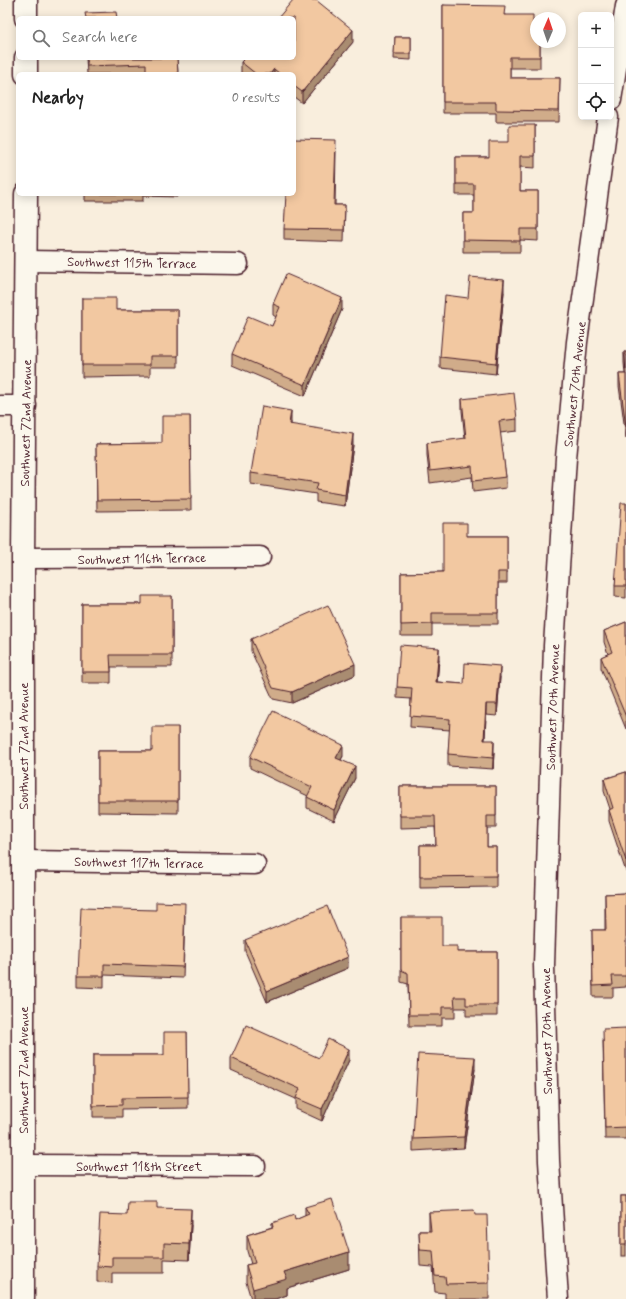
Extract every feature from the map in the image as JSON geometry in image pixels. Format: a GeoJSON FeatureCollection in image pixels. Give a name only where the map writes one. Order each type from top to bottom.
{"type":"FeatureCollection","features":[{"type":"Feature","properties":{"kind":"street"},"geometry":{"type":"LineString","coordinates":[[26,0],[26,16]]}},
{"type":"Feature","properties":{"kind":"street"},"geometry":{"type":"LineString","coordinates":[[614,84],[626,6]]}},
{"type":"Feature","properties":{"kind":"street"},"geometry":{"type":"LineString","coordinates":[[26,60],[26,72]]}},
{"type":"Feature","properties":{"kind":"street","name":"Southwest 70th Avenue"},"geometry":{"type":"LineString","coordinates":[[558,1299],[549,1161],[544,965],[554,646],[562,512],[575,365],[586,270],[608,120]]}},
{"type":"Feature","properties":{"kind":"street","name":"Southwest 72nd Avenue"},"geometry":{"type":"LineString","coordinates":[[23,1299],[23,558],[26,406],[26,196]]}},
{"type":"Feature","properties":{"kind":"street","name":"Southwest 115th Terrace"},"geometry":{"type":"LineString","coordinates":[[26,261],[238,264]]}},
{"type":"Feature","properties":{"kind":"street"},"geometry":{"type":"LineString","coordinates":[[0,406],[26,406]]}},
{"type":"Feature","properties":{"kind":"street","name":"Southwest 116th Terrace"},"geometry":{"type":"LineString","coordinates":[[23,558],[260,557]]}},
{"type":"Feature","properties":{"kind":"street","name":"Southwest 117th Terrace"},"geometry":{"type":"LineString","coordinates":[[23,861],[255,864]]}},
{"type":"Feature","properties":{"kind":"street","name":"Southwest 118th Street"},"geometry":{"type":"LineString","coordinates":[[24,1165],[255,1166]]}},
{"type":"Feature","properties":{"kind":"building"},"geometry":{"type":"Polygon","coordinates":[[[293,0],[316,0],[353,30],[302,92],[296,88],[296,72],[278,72],[274,69],[272,72],[254,72],[241,62],[243,60],[296,60],[296,16],[280,16],[293,0]]]}},
{"type":"Feature","properties":{"kind":"building"},"geometry":{"type":"Polygon","coordinates":[[[443,5],[505,6],[504,15],[530,15],[530,48],[540,48],[540,57],[510,57],[510,78],[560,78],[559,111],[496,110],[496,102],[443,102],[443,5]]]}},
{"type":"Feature","properties":{"kind":"building"},"geometry":{"type":"Polygon","coordinates":[[[116,12],[117,16],[86,16],[85,13],[116,12]]]}},
{"type":"Feature","properties":{"kind":"building"},"geometry":{"type":"Polygon","coordinates":[[[395,37],[411,37],[411,54],[394,54],[395,37]]]}},
{"type":"Feature","properties":{"kind":"building"},"geometry":{"type":"Polygon","coordinates":[[[87,60],[177,60],[178,72],[146,72],[146,64],[87,66],[87,60]]]}},
{"type":"Feature","properties":{"kind":"building"},"geometry":{"type":"Polygon","coordinates":[[[509,125],[535,125],[535,156],[520,156],[520,191],[538,191],[538,229],[520,229],[520,241],[463,240],[463,213],[474,213],[474,184],[456,184],[456,157],[489,157],[489,142],[509,142],[509,125]]]}},
{"type":"Feature","properties":{"kind":"building"},"geometry":{"type":"Polygon","coordinates":[[[296,139],[336,140],[334,205],[345,205],[344,230],[284,229],[286,196],[296,196],[296,139]]]}},
{"type":"Feature","properties":{"kind":"building"},"geometry":{"type":"Polygon","coordinates":[[[286,274],[342,298],[305,385],[232,354],[248,316],[272,326],[280,307],[273,304],[286,274]]]}},
{"type":"Feature","properties":{"kind":"building"},"geometry":{"type":"Polygon","coordinates":[[[470,277],[504,280],[496,363],[440,357],[445,295],[468,298],[470,277]]]}},
{"type":"Feature","properties":{"kind":"building"},"geometry":{"type":"Polygon","coordinates":[[[82,298],[116,298],[116,310],[178,310],[178,356],[150,356],[150,365],[82,365],[82,298]]]}},
{"type":"Feature","properties":{"kind":"building"},"geometry":{"type":"Polygon","coordinates":[[[624,352],[626,352],[626,370],[624,352]]]}},
{"type":"Feature","properties":{"kind":"building"},"geometry":{"type":"Polygon","coordinates":[[[619,374],[626,374],[626,427],[619,374]]]}},
{"type":"Feature","properties":{"kind":"building"},"geometry":{"type":"Polygon","coordinates":[[[514,393],[517,419],[499,421],[506,477],[473,481],[472,466],[430,471],[427,443],[466,438],[462,399],[514,393]]]}},
{"type":"Feature","properties":{"kind":"building"},"geometry":{"type":"Polygon","coordinates":[[[262,406],[291,411],[289,424],[353,434],[345,495],[316,490],[318,483],[251,473],[262,406]]]}},
{"type":"Feature","properties":{"kind":"building"},"geometry":{"type":"Polygon","coordinates":[[[162,416],[190,416],[191,499],[97,500],[96,444],[162,443],[162,416]]]}},
{"type":"Feature","properties":{"kind":"building"},"geometry":{"type":"Polygon","coordinates":[[[621,503],[626,503],[626,586],[615,586],[621,503]]]}},
{"type":"Feature","properties":{"kind":"building"},"geometry":{"type":"Polygon","coordinates":[[[443,523],[467,523],[467,536],[507,536],[507,572],[498,572],[498,613],[432,613],[432,624],[401,625],[401,573],[443,572],[443,523]]]}},
{"type":"Feature","properties":{"kind":"building"},"geometry":{"type":"Polygon","coordinates":[[[142,596],[172,596],[172,655],[110,655],[111,672],[82,672],[82,604],[142,604],[142,596]]]}},
{"type":"Feature","properties":{"kind":"building"},"geometry":{"type":"Polygon","coordinates":[[[328,605],[355,664],[292,692],[273,688],[251,639],[328,605]]]}},
{"type":"Feature","properties":{"kind":"building"},"geometry":{"type":"Polygon","coordinates":[[[626,622],[626,717],[601,657],[612,652],[604,631],[626,622]]]}},
{"type":"Feature","properties":{"kind":"building"},"geometry":{"type":"Polygon","coordinates":[[[400,645],[439,648],[436,682],[464,684],[465,663],[500,666],[497,704],[486,704],[484,740],[494,740],[493,758],[448,754],[450,719],[410,716],[412,688],[397,687],[400,645]]]}},
{"type":"Feature","properties":{"kind":"building"},"geometry":{"type":"Polygon","coordinates":[[[273,711],[343,745],[336,758],[355,766],[334,810],[307,797],[312,787],[250,757],[273,711]]]}},
{"type":"Feature","properties":{"kind":"building"},"geometry":{"type":"Polygon","coordinates":[[[152,727],[178,727],[178,801],[98,801],[98,751],[152,751],[152,727]]]}},
{"type":"Feature","properties":{"kind":"building"},"geometry":{"type":"Polygon","coordinates":[[[626,772],[626,861],[609,810],[613,808],[604,779],[626,772]]]}},
{"type":"Feature","properties":{"kind":"building"},"geometry":{"type":"Polygon","coordinates":[[[400,786],[496,786],[496,816],[487,816],[487,847],[496,847],[496,876],[420,877],[420,845],[436,845],[435,816],[400,816],[400,786]]]}},
{"type":"Feature","properties":{"kind":"building"},"geometry":{"type":"Polygon","coordinates":[[[626,893],[626,976],[612,976],[613,985],[593,986],[592,930],[606,930],[605,894],[626,893]]]}},
{"type":"Feature","properties":{"kind":"building"},"geometry":{"type":"Polygon","coordinates":[[[156,902],[185,903],[183,967],[104,964],[104,976],[78,976],[81,908],[156,910],[156,902]]]}},
{"type":"Feature","properties":{"kind":"building"},"geometry":{"type":"Polygon","coordinates":[[[327,906],[348,957],[267,991],[245,940],[327,906]]]}},
{"type":"Feature","properties":{"kind":"building"},"geometry":{"type":"Polygon","coordinates":[[[401,917],[442,917],[442,946],[457,946],[457,952],[497,952],[497,1005],[466,1005],[466,997],[454,997],[455,1007],[442,1007],[442,1015],[409,1015],[408,973],[401,970],[401,917]]]}},
{"type":"Feature","properties":{"kind":"building"},"geometry":{"type":"Polygon","coordinates":[[[246,1025],[319,1058],[328,1039],[349,1049],[322,1109],[296,1098],[300,1089],[231,1058],[246,1025]]]}},
{"type":"Feature","properties":{"kind":"building"},"geometry":{"type":"Polygon","coordinates":[[[626,1028],[626,1127],[605,1128],[603,1029],[626,1028]]]}},
{"type":"Feature","properties":{"kind":"building"},"geometry":{"type":"Polygon","coordinates":[[[164,1032],[187,1032],[188,1097],[122,1098],[122,1105],[93,1106],[93,1055],[164,1055],[164,1032]]]}},
{"type":"Feature","properties":{"kind":"building"},"geometry":{"type":"Polygon","coordinates":[[[418,1054],[475,1057],[464,1137],[413,1139],[418,1054]]]}},
{"type":"Feature","properties":{"kind":"building"},"geometry":{"type":"Polygon","coordinates":[[[621,1196],[626,1196],[626,1245],[621,1245],[621,1196]]]}},
{"type":"Feature","properties":{"kind":"building"},"geometry":{"type":"Polygon","coordinates":[[[332,1199],[349,1252],[284,1272],[287,1279],[253,1289],[246,1265],[255,1263],[247,1235],[273,1227],[272,1223],[294,1215],[295,1220],[309,1214],[305,1207],[332,1199]]]}},
{"type":"Feature","properties":{"kind":"building"},"geometry":{"type":"Polygon","coordinates":[[[128,1202],[157,1202],[157,1208],[191,1209],[189,1244],[164,1243],[164,1257],[112,1257],[112,1267],[97,1266],[100,1214],[127,1215],[128,1202]]]}},
{"type":"Feature","properties":{"kind":"building"},"geometry":{"type":"Polygon","coordinates":[[[474,1210],[475,1215],[487,1215],[489,1283],[446,1284],[445,1277],[435,1276],[433,1251],[420,1250],[419,1231],[431,1231],[429,1212],[474,1210]]]}}]}
